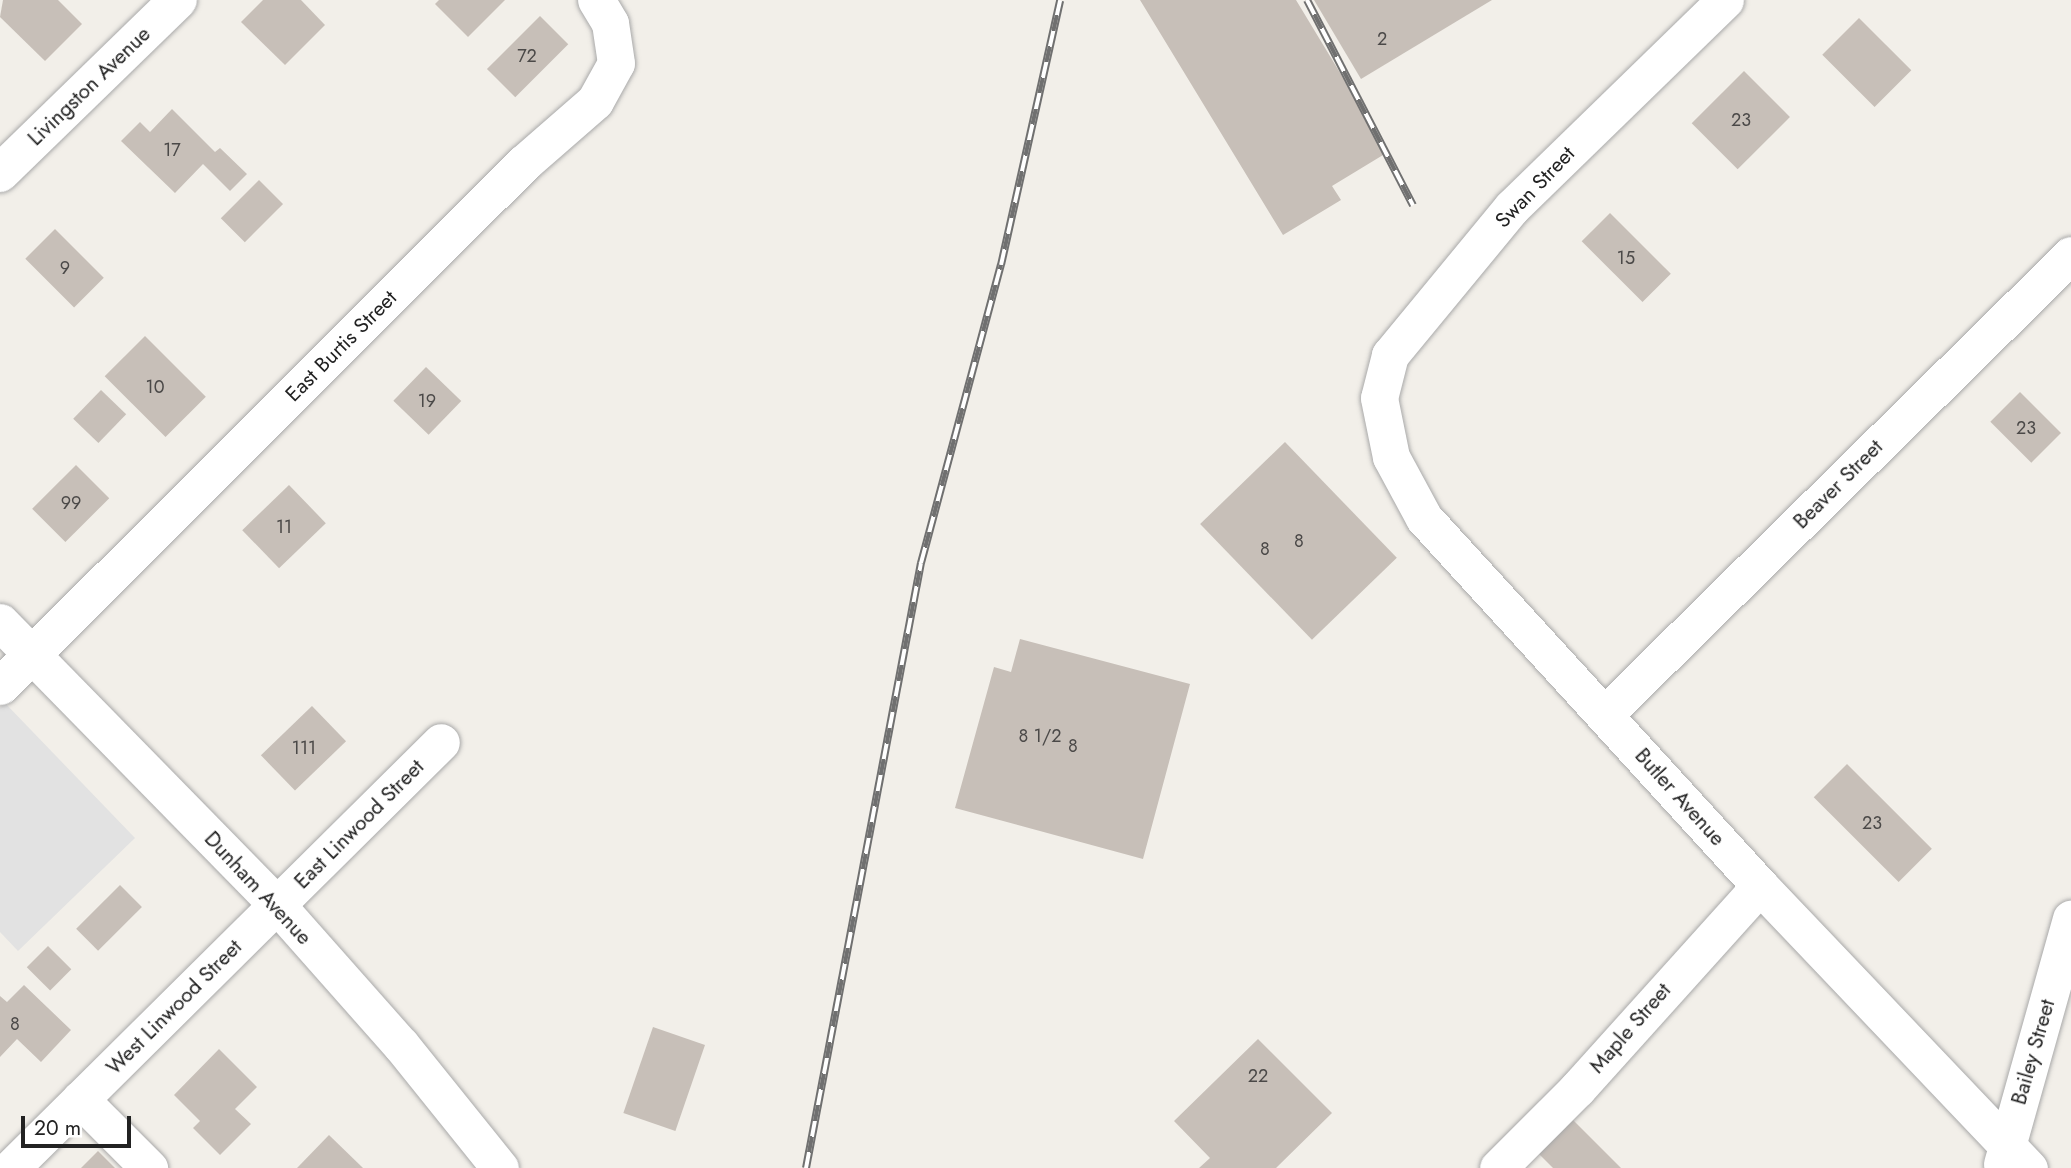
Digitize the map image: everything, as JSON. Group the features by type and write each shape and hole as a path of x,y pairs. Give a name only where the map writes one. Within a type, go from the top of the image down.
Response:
{"street":[{"name":"Livingston Avenue","path":"0,173 178,0"},
{"name":"Swan Street","path":"1379,398 1390,355 1512,207 1725,0"},
{"name":"East Burtis Street","path":"0,686 524,163 595,101 616,63 603,12"},
{"name":"Beaver Street","path":"1605,714 2071,255"},
{"name":"Butler Avenue","path":"1379,398 1391,457 1424,518 2013,1160"},
{"name":"Dunham Avenue","path":"0,622 277,905 401,1045 500,1168"},
{"name":"East Linwood Street","path":"277,905 441,742"},
{"name":"Maple Street","path":"1498,1168 1577,1089 1760,886"},
{"name":"West Linwood Street","path":"12,1168 277,905"},
{"name":"Bailey Street","path":"2013,1160 2071,919"},
{"path":"80,1100 149,1168"}],"shaded area":[{"path":"5,703 135,838 18,951 0,932 0,708"}],"building":[{"path":"3,0 58,0 82,24 45,61 0,17"},
{"path":"263,0 301,0 325,25 285,65 241,22"},
{"path":"439,0 505,0 468,37 435,4"},
{"path":"1140,0 1296,0 1388,152 1332,186 1341,200 1283,235"},
{"path":"1314,0 1492,0 1361,79"},
{"path":"540,16 568,44 515,97 487,69"},
{"path":"1859,18 1911,70 1875,107 1822,55"},
{"path":"1744,71 1790,117 1738,169 1692,123"},
{"path":"172,109 215,152 220,148 247,174 230,191 203,164 175,193 121,141 140,122 150,132"},
{"path":"259,180 283,204 245,242 221,218"},
{"path":"1610,213 1671,274 1643,302 1582,241"},
{"path":"55,229 104,278 74,307 25,259"},
{"path":"145,336 206,397 166,437 105,376"},
{"path":"426,367 461,401 429,435 393,401"},
{"path":"101,390 126,414 98,443 73,419"},
{"path":"2020,392 2061,433 2031,463 1990,422"},
{"path":"1285,442 1397,558 1312,640 1200,524"},
{"path":"76,465 109,498 65,542 32,509"},
{"path":"289,485 326,523 279,568 242,530"},
{"path":"1020,639 1190,684 1143,859 955,808 994,667 1011,672"},
{"path":"312,706 346,741 295,791 261,755"},
{"path":"1847,764 1932,849 1899,882 1814,797"},
{"path":"120,885 142,907 98,951 76,929"},
{"path":"48,946 71,969 50,991 27,967"},
{"path":"24,985 71,1030 41,1062 17,1039 0,1057 0,996 7,1002"},
{"path":"653,1027 705,1045 675,1131 623,1113"},
{"path":"1258,1039 1332,1113 1276,1168 1199,1168 1210,1158 1174,1121"},
{"path":"219,1049 257,1087 235,1109 251,1124 220,1155 193,1128 200,1121 174,1095"},
{"path":"1573,1120 1621,1168 1553,1168 1539,1154"},
{"path":"329,1135 363,1168 297,1168"},
{"path":"98,1151 115,1168 81,1168"}],"railway":[{"path":"806,1168 921,563 1001,265 1060,0"},
{"path":"1307,0 1413,205"}]}
